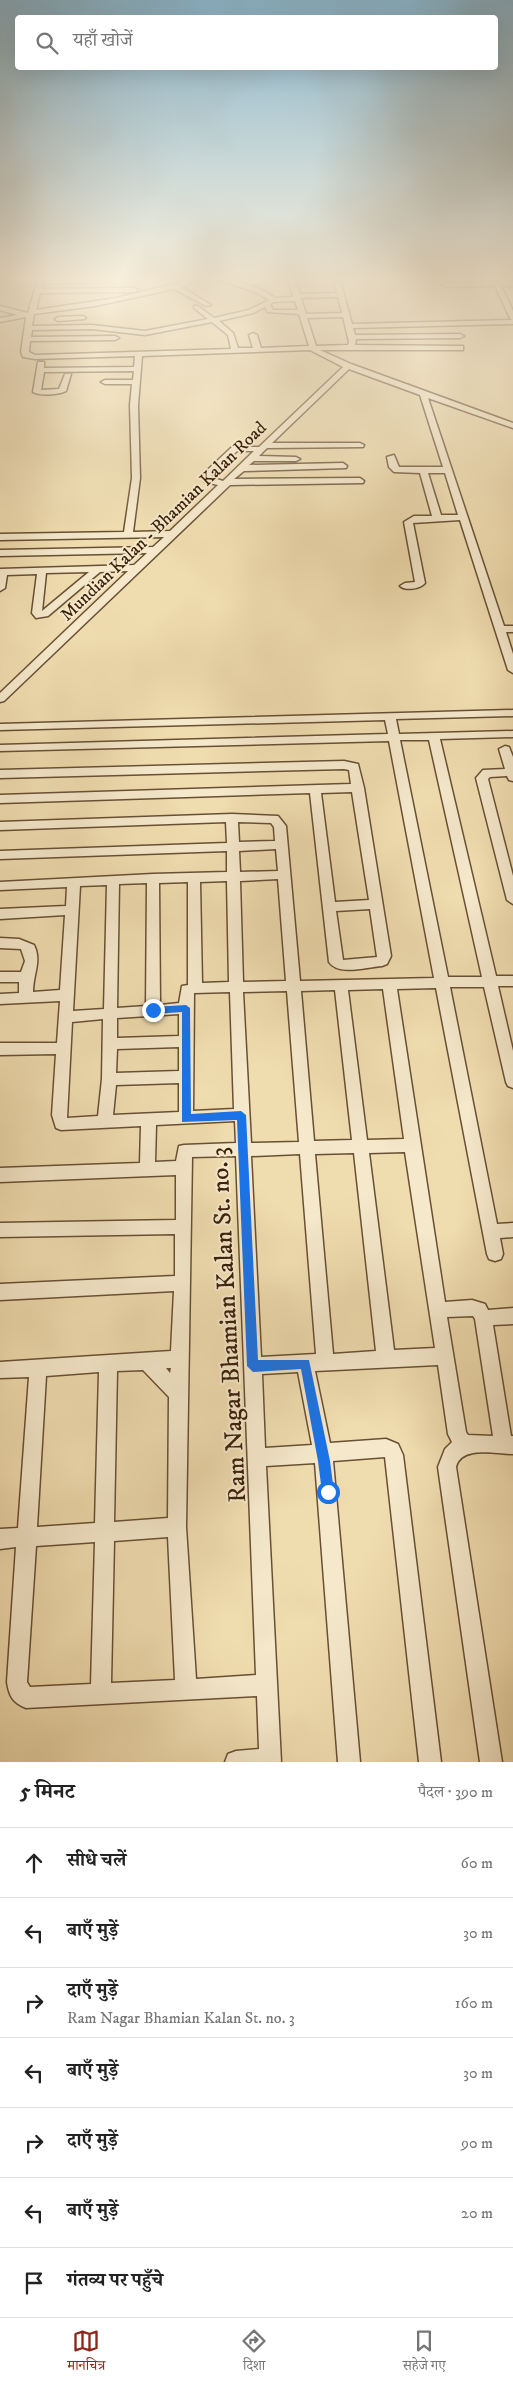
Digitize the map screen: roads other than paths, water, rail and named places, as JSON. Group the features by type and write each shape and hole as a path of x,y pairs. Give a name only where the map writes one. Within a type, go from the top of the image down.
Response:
{"street":[{"path":"41,362 37,392 62,391 68,376"},
{"path":"128,533 136,478 134,405 138,362"},
{"path":"340,362 513,426"},
{"name":"Mundian Kalan - Bhamian Kalan Road","path":"0,699 170,534 243,468 348,366"},
{"path":"40,370 138,369"},
{"path":"105,382 136,382"},
{"path":"423,393 499,629 508,643 513,670"},
{"path":"360,445 235,449 205,477 208,480 227,483 360,481"},
{"path":"391,457 397,470 449,470"},
{"path":"253,458 296,459"},
{"path":"243,468 343,466"},
{"path":"424,470 436,518"},
{"path":"405,586 418,585 420,582 408,522 414,519 463,517"},
{"path":"0,537 128,533 170,534"},
{"path":"11,537 4,553 154,550"},
{"path":"17,572 21,553"},
{"path":"0,588 1,572 136,568"},
{"path":"42,571 36,613 39,616 45,614 97,570"},
{"path":"499,629 513,628"},
{"path":"0,728 513,713"},
{"path":"390,716 495,1254"},
{"path":"201,721 202,743"},
{"path":"0,748 513,734"},
{"path":"434,736 513,1082"},
{"path":"505,749 512,773 486,773 482,778 513,900"},
{"path":"0,774 350,765 356,769 384,959 377,962 341,965 337,964 335,960 315,789"},
{"path":"232,768 233,791"},
{"path":"105,795 106,772"},
{"path":"0,798 358,788"},
{"path":"0,826 232,818 268,818 278,821 325,1362"},
{"name":"Ram Nagar Bhamian Kalan St. no. 3","path":"232,818 241,1115 270,1760"},
{"path":"0,855 281,845"},
{"path":"0,886 153,878 283,875"},
{"path":"194,877 195,988"},
{"path":"153,878 153,1010"},
{"path":"105,1123 108,1079 113,880"},
{"path":"74,882 59,1120 66,1125 241,1115"},
{"path":"329,906 376,904"},
{"path":"0,914 72,910"},
{"path":"0,943 23,943 29,948 32,961 26,977 26,997"},
{"path":"0,977 26,977"},
{"path":"186,1119 187,990 195,988 292,985 513,981"},
{"path":"389,983 412,1145 458,1434 461,1441 466,1444"},
{"path":"341,984 386,1359"},
{"path":"0,999 67,995"},
{"path":"65,1017 186,1008"},
{"path":"109,1044 186,1041"},
{"path":"0,1049 63,1048"},
{"path":"108,1079 186,1078"},
{"path":"148,1170 149,1120"},
{"path":"186,1688 177,1527 178,1394 181,1359 185,1177 183,1171 184,1150 243,1151 412,1145"},
{"path":"0,1175 177,1168 183,1171"},
{"path":"0,1230 184,1227"},
{"path":"490,1231 513,1230"},
{"path":"0,1292 183,1283"},
{"path":"438,1310 472,1308 479,1310 483,1318 508,1444 466,1444 453,1451 447,1467 491,1762"},
{"path":"483,1318 513,1316"},
{"path":"253,1366 445,1356"},
{"path":"0,1370 181,1359"},
{"path":"147,1362 178,1394"},
{"path":"101,1694 108,1364"},
{"path":"305,1364 329,1502 349,1762"},
{"path":"38,1369 17,1682 19,1692 26,1698 267,1684"},
{"path":"257,1458 386,1448 392,1450 430,1762"},
{"path":"0,1539 26,1539 177,1527"},
{"path":"236,1762 270,1760"}]}
